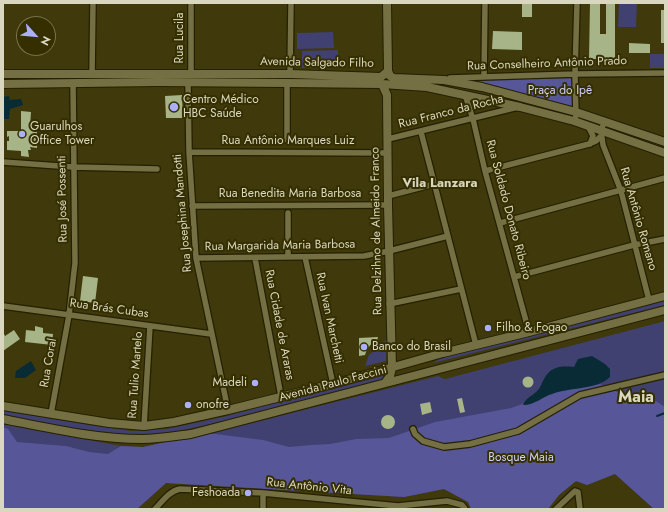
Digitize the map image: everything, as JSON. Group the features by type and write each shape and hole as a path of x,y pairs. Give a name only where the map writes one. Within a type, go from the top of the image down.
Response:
{"main road":[{"path":"387,3 388,71"},
{"name":"Avenida Salgado Filho","path":"3,74 290,74 381,77 388,71 390,76 394,78 444,80 465,83 576,112 665,142"},
{"name":"Avenida Salgado Filho","path":"3,84 287,83 382,84 427,88 520,106 574,121 586,125 601,133 614,135 665,153"},
{"name":"Rua Delzihno de Almeido Franco","path":"382,84 387,95 392,368"},
{"path":"387,95 396,85"},
{"name":"Avenida Paulo Faccini","path":"3,406 96,421 144,426 174,422 333,384 443,353 665,296"},
{"name":"Avenida Paulo Faccini","path":"3,420 102,437 142,439 168,438 191,434 665,310"},
{"path":"430,371 427,368 427,362 430,358 440,356 443,353"},
{"path":"385,383 390,376 392,368"}],"street":[{"path":"92,74 93,3"},
{"name":"Rua Lucila","path":"191,3 191,74"},
{"path":"290,74 291,3"},
{"path":"484,76 485,3"},
{"path":"574,121 576,116 577,3"},
{"name":"Rua Conselheiro Antônio Prado","path":"430,80 484,76 665,73"},
{"name":"Rua José Possenti","path":"69,315 75,263 73,83"},
{"name":"Rua Josephina Mandotti","path":"188,83 189,152 196,258 228,410"},
{"path":"287,83 287,140"},
{"name":"Rua Soldado Donato Ribeiro","path":"465,95 473,119 529,332"},
{"name":"Rua Franco da Rocha","path":"388,139 421,132 520,106"},
{"path":"486,171 589,144 596,141 601,133 605,121"},
{"path":"586,125 593,136 589,144"},
{"path":"421,132 476,345"},
{"name":"Rua Antônio Romano","path":"601,133 603,145 621,191 649,300"},
{"path":"603,145 607,138 614,135"},
{"name":"Rua Antônio Marques Luiz","path":"189,152 388,153"},
{"path":"3,162 73,167 156,169"},
{"path":"500,223 665,178"},
{"name":"Rua Benedita Maria Barbosa","path":"192,206 388,201 434,184"},
{"path":"288,213 288,257"},
{"name":"Rua Margarida Maria Barbosa","path":"196,258 364,256 448,236"},
{"path":"514,277 634,245 665,239"},
{"name":"Rua Ivan Marchetti","path":"305,257 333,384"},
{"name":"Rua Cidade de Araras","path":"255,258 281,396"},
{"path":"390,304 461,289"},
{"name":"Rua Brás Cubas","path":"3,306 211,334"},
{"name":"Rua Coral","path":"51,414 69,315"},
{"name":"Rua Tulio Martelo","path":"144,426 150,326"},
{"path":"414,431 423,441 444,446 470,444 518,430 580,395 665,375"},
{"name":"Rua Antônio Vita","path":"155,509 171,493 180,489 263,494 398,506 447,501 462,505 465,509"},
{"path":"556,509 572,492 576,491 578,492 580,509"},
{"path":"263,494 263,509"}],"green space":[{"path":"619,3 637,3 636,27 618,27"},
{"path":"333,32 334,48 297,49 297,33"},
{"path":"338,50 338,67 302,68 302,51"},
{"path":"650,54 665,54 665,68 650,68"},
{"name":"Praça do Ipê","path":"573,78 573,108 464,80"},
{"path":"665,299 665,305 433,363 444,356"},
{"name":"Bosque Maia","path":"665,321 665,509 654,509 615,474 587,485 576,481 559,495 548,509 471,509 468,502 444,489 404,497 166,483 137,509 3,509 3,424 121,446 143,447 244,425 438,376 445,379"},
{"path":"387,339 386,361 365,366 369,355"},
{"path":"383,375 384,379 225,421 169,433 130,436 59,426 3,415 3,410 131,431 167,429 223,417"},
{"name":"Bosque Maia","path":"600,384 622,394 656,401 665,407 665,509 654,509 615,474 587,485 576,481 559,495 548,509 471,509 468,502 444,489 404,497 166,483 137,509 3,509 3,427 8,429 17,442 66,446 89,452 108,454 121,446 143,447 208,433 263,440 289,447 330,444 356,439 389,438 435,422 511,408 570,387"}],"water":[{"path":"9,96 10,100 21,99 23,105 10,109 9,119 3,119 3,97"},
{"path":"592,356 610,369 610,377 605,381 591,386 548,395 531,404 523,405 526,400 539,389 544,379 553,369 561,367 574,367 578,359"},
{"path":"31,361 36,370 25,378 15,378 16,371"}],"building":[{"path":"522,3 532,3 532,17 522,17"},
{"path":"590,3 600,3 600,34 606,34 606,3 615,3 615,66 605,66 605,59 589,59"},
{"path":"661,10 665,10 665,43 661,43"},
{"path":"493,31 522,32 522,50 492,49"},
{"path":"629,43 650,44 650,53 629,53"},
{"path":"618,57 625,57 625,64 618,64"},
{"name":"Centro Médico HBC Saúde","path":"182,95 183,118 166,118 165,96"},
{"name":"Guarulhos Office Tower","path":"21,111 31,112 30,127 37,129 37,148 30,147 31,150 28,150 29,157 21,156 21,151 7,150 7,141 9,141 9,136 7,137 7,131 21,131"},
{"path":"83,276 98,278 95,303 80,301"},
{"path":"35,326 43,328 43,333 53,334 52,345 25,342 26,330 35,331"},
{"path":"14,330 20,339 3,351 3,332 5,336"},
{"name":"Banco do Brasil","path":"378,337 376,345 373,342 367,349 365,355 359,356 359,338"},
{"path":"528,376 532,378 534,382 532,386 528,388 524,386 522,382 524,378"},
{"path":"462,398 465,412 460,413 457,399"},
{"path":"430,402 432,412 422,415 420,404"},
{"path":"388,415 393,417 395,422 393,427 388,429 383,427 381,422 383,417"}],"waterway":[{"path":"657,416 665,413"}],"place":[{"name":"Centro Médico HBC Saúde","path":"174,107"},
{"name":"Guarulhos Office Tower","path":"22,134"},
{"name":"Filho & Fogao","path":"488,328"},
{"name":"Banco do Brasil","path":"364,347"},
{"name":"Madeli","path":"255,383"},
{"name":"onofre","path":"188,405"},
{"name":"Feshoada","path":"248,493"}],"district":[{"name":"Vila Lanzara","path":"440,184"},
{"name":"Maia","path":"636,398"}]}
